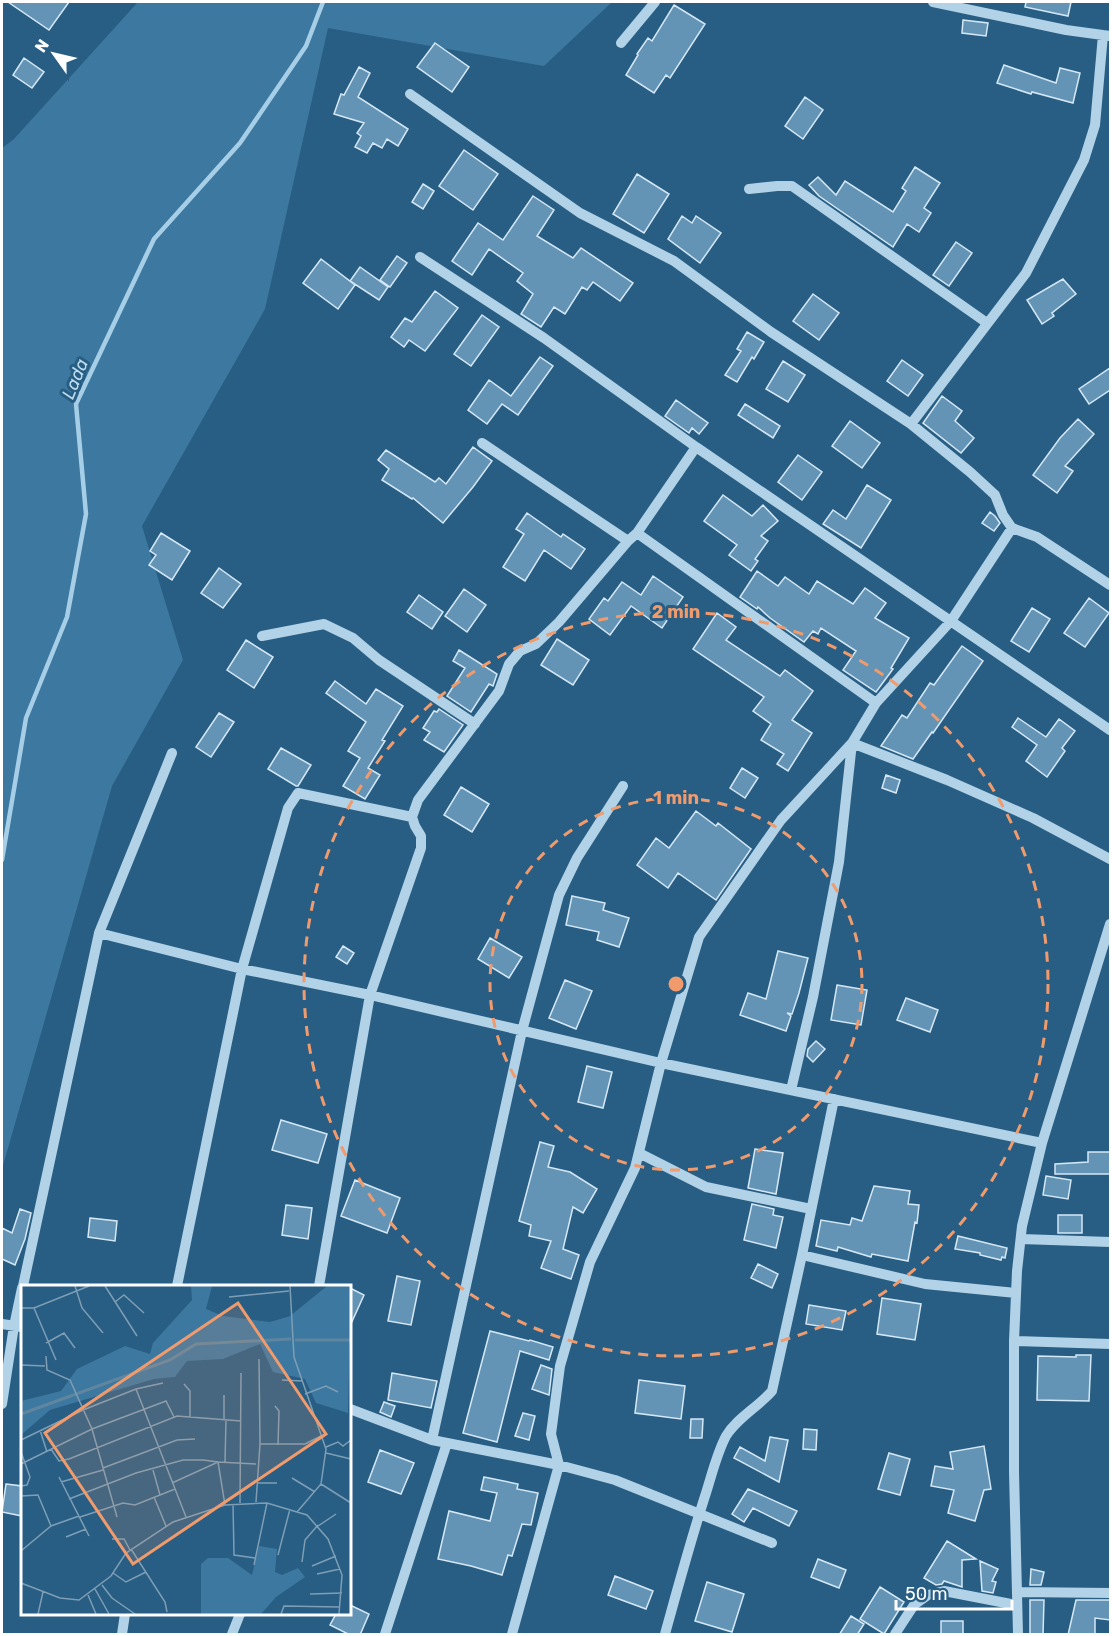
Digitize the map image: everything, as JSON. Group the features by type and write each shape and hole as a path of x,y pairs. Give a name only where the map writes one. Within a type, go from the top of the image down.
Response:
{"street":[{"path":"621,43 655,2"},
{"path":"911,424 1026,273 1084,160 1095,125 1107,36 1066,30 933,2"},
{"path":"410,94 580,213 674,261 771,332 911,424 995,495 1012,528 1037,537 1110,585"},
{"path":"749,189 792,186 987,323"},
{"path":"420,257 544,338 696,447 1110,730"},
{"path":"483,443 628,541"},
{"path":"319,1285 370,995 421,848 421,836 412,817 418,800 499,691 509,664 520,651 536,644 560,622 638,532 696,447"},
{"path":"512,1635 559,1465 551,1434 560,1366 590,1262 635,1168 661,1063 699,937 782,820 852,743 876,703 951,621 1012,528"},
{"path":"638,532 876,703"},
{"path":"262,636 324,624 353,638 379,660 476,724"},
{"path":"852,743 947,780 1033,818 1110,859"},
{"path":"791,1090 813,997 839,862 852,743"},
{"path":"23,1285 99,933 172,753"},
{"path":"432,1440 522,1031 559,895 577,858 623,786"},
{"path":"177,1285 242,969 288,808 298,793 412,817"},
{"path":"1018,1635 1014,1341 1022,1226 1042,1143 1110,924"},
{"path":"99,933 242,969 370,995 661,1063 1042,1143"},
{"path":"665,1635 717,1457 727,1435 772,1391 834,1099"},
{"path":"639,1153 706,1187 811,1209"},
{"path":"1021,1239 1110,1242"},
{"path":"802,1255 925,1284 1016,1293"},
{"path":"2,1404 21,1303"},
{"path":"2,1324 18,1327"},
{"path":"1014,1341 1110,1344"},
{"path":"351,1409 432,1440 559,1465 615,1480 772,1543"},
{"path":"385,1635 447,1443"},
{"path":"896,1635 914,1605 928,1596 944,1591 1016,1605"},
{"path":"1017,1592 1110,1593"},
{"path":"122,1635 125,1615"},
{"path":"232,1635 240,1615"}],"shaded area":[{"path":"138,2 612,2 544,66 328,28 265,309 142,526 183,660 112,786 2,1169 2,148 14,139"}],"building":[{"path":"8,2 69,2 49,30"},
{"path":"1026,2 1071,2 1068,16 1025,7"},
{"path":"674,5 705,24 670,78 666,75 654,93 626,75 637,54 648,38 652,41"},
{"path":"963,20 988,23 986,36 962,33"},
{"path":"435,43 469,67 452,92 417,67"},
{"path":"24,58 44,72 32,88 13,75"},
{"path":"1004,65 1056,83 1060,68 1080,73 1073,103 1032,92 1031,94 997,83"},
{"path":"359,67 370,73 358,97 408,129 398,146 387,139 382,148 373,143 367,153 355,147 361,136 357,133 364,123 334,114 341,94 344,95"},
{"path":"805,97 823,110 803,139 785,126"},
{"path":"464,150 498,174 473,210 439,186"},
{"path":"915,167 940,183 924,208 931,213 919,232 907,224 893,247 819,196 809,185 818,177 836,195 845,181 893,212 906,191 902,188"},
{"path":"637,174 669,194 644,233 613,214"},
{"path":"423,184 434,191 423,209 412,202"},
{"path":"533,196 554,210 537,236 573,258 581,248 633,283 620,301 593,282 587,290 582,287 565,314 554,307 541,327 521,314 533,294 517,281 523,273 489,249 472,275 452,261 478,223 503,240"},
{"path":"682,216 692,223 696,216 721,233 700,263 668,239"},
{"path":"956,242 972,253 949,286 933,275"},
{"path":"397,256 407,263 390,287 380,280"},
{"path":"321,259 355,285 338,309 303,283"},
{"path":"360,267 388,287 379,300 350,281"},
{"path":"1063,279 1076,294 1052,313 1054,316 1042,324 1027,300"},
{"path":"435,291 458,308 425,351 409,340 404,347 391,337 405,318 412,322"},
{"path":"813,294 839,313 819,340 793,321"},
{"path":"482,315 499,327 471,366 454,354"},
{"path":"747,332 764,342 737,382 725,375 741,351 737,349"},
{"path":"540,357 553,366 518,415 502,404 487,424 468,410 489,380 511,396"},
{"path":"902,360 923,375 908,396 887,381"},
{"path":"783,361 805,375 788,402 766,389"},
{"path":"1110,368 1110,390 1089,404 1079,389"},
{"path":"942,396 962,411 955,421 974,438 961,453 923,423"},
{"path":"676,400 708,423 699,434 692,428 689,433 665,416"},
{"path":"745,404 780,426 773,438 738,415"},
{"path":"1078,419 1094,434 1065,466 1073,471 1057,493 1033,475 1060,438"},
{"path":"850,421 880,443 862,468 832,446"},
{"path":"473,447 492,461 443,523 413,498 382,480 389,469 378,460 386,450 435,482 439,478 446,484"},
{"path":"798,455 822,472 802,500 778,482"},
{"path":"867,485 891,500 861,548 823,524 833,510 846,519"},
{"path":"723,495 752,516 763,505 778,521 761,536 768,541 755,559 758,561 751,571 729,555 737,545 704,521"},
{"path":"990,512 1000,523 994,531 982,523"},
{"path":"527,513 561,537 563,534 585,549 571,569 544,550 525,581 503,567 524,534 516,529"},
{"path":"161,533 190,551 172,580 149,565 156,555 150,551"},
{"path":"219,568 241,584 223,608 201,593"},
{"path":"757,571 778,586 785,577 809,594 817,581 853,604 865,588 886,603 875,618 909,638 891,668 893,669 876,692 843,670 856,651 821,628 818,634 813,631 804,642 758,607 757,609 740,597"},
{"path":"653,576 683,597 662,628 631,606 610,635 589,619 604,598 608,601 622,582 641,595"},
{"path":"464,589 486,605 467,632 445,616"},
{"path":"419,595 443,612 432,629 407,612"},
{"path":"1089,598 1109,613 1085,647 1064,633"},
{"path":"1032,608 1050,619 1029,652 1011,641"},
{"path":"717,613 736,627 726,640 780,676 785,670 813,691 792,720 812,733 788,771 777,764 784,754 761,740 771,724 753,711 764,697 693,649"},
{"path":"557,639 589,660 573,685 541,665"},
{"path":"246,640 273,657 254,688 227,670"},
{"path":"962,646 983,661 913,759 881,746 902,715 907,718 930,683 934,685"},
{"path":"459,650 497,674 493,686 489,684 471,712 447,696 465,668 453,661"},
{"path":"335,681 366,704 376,689 403,706 368,768 380,775 365,799 343,786 360,758 348,751 366,722 326,693"},
{"path":"439,709 463,725 444,752 424,740 430,732 423,728 434,711 437,712"},
{"path":"219,713 234,722 211,757 196,747"},
{"path":"1018,718 1046,737 1059,719 1075,731 1062,748 1065,751 1047,777 1026,761 1037,745 1012,727"},
{"path":"281,748 311,765 298,786 268,769"},
{"path":"742,768 758,778 745,798 730,788"},
{"path":"886,775 900,780 896,793 882,788"},
{"path":"461,787 489,804 472,832 444,815"},
{"path":"696,811 716,826 718,823 751,849 716,900 678,873 668,888 637,865 656,838 669,848"},
{"path":"572,896 605,903 603,910 629,918 619,947 597,940 599,932 566,925"},
{"path":"490,938 522,957 509,978 478,959"},
{"path":"343,946 354,953 347,964 336,957"},
{"path":"778,951 808,958 792,1014 787,1013 791,1016 786,1031 740,1015 748,993 766,999"},
{"path":"565,980 592,991 576,1029 549,1018"},
{"path":"837,985 867,990 861,1025 831,1020"},
{"path":"906,998 938,1010 930,1032 897,1020"},
{"path":"816,1041 825,1049 813,1062 807,1056 808,1049"},
{"path":"587,1066 612,1072 603,1108 578,1102"},
{"path":"281,1120 327,1134 318,1163 272,1150"},
{"path":"540,1142 554,1146 548,1167 570,1172 597,1189 583,1213 573,1207 563,1249 579,1255 571,1279 541,1268 551,1241 529,1236 531,1225 519,1221"},
{"path":"755,1149 783,1153 776,1194 748,1188"},
{"path":"1088,1152 1110,1152 1110,1174 1055,1174 1055,1164 1088,1162"},
{"path":"1046,1176 1071,1180 1068,1199 1043,1195"},
{"path":"355,1180 400,1198 387,1233 341,1216"},
{"path":"874,1186 910,1191 908,1204 919,1205 908,1261 872,1254 871,1257 838,1247 837,1251 816,1246 821,1220 850,1225 852,1218 862,1221"},
{"path":"752,1204 774,1209 773,1215 783,1217 776,1248 744,1240"},
{"path":"286,1205 312,1208 308,1239 282,1235"},
{"path":"20,1209 31,1213 25,1239 15,1265 2,1259 2,1228 12,1233"},
{"path":"1058,1215 1082,1215 1082,1233 1058,1233"},
{"path":"90,1218 117,1221 115,1241 88,1237"},
{"path":"958,1236 1007,1248 1005,1258 1002,1257 1001,1260 980,1255 980,1253 955,1249"},
{"path":"758,1264 778,1274 772,1288 751,1278"},
{"path":"397,1276 420,1281 411,1325 388,1321"},
{"path":"351,1288 364,1295 351,1324"},
{"path":"882,1298 921,1304 915,1340 877,1334"},
{"path":"809,1305 846,1311 842,1330 806,1324"},
{"path":"490,1331 553,1347 549,1360 520,1351 497,1442 463,1433"},
{"path":"1076,1355 1091,1355 1089,1401 1037,1400 1038,1356 1076,1357"},
{"path":"541,1365 552,1369 549,1395 532,1389"},
{"path":"392,1373 437,1381 431,1408 388,1400"},
{"path":"639,1380 685,1386 681,1419 635,1413"},
{"path":"384,1402 395,1406 391,1417 380,1412"},
{"path":"523,1413 535,1416 529,1440 515,1436"},
{"path":"691,1419 703,1419 702,1438 690,1438"},
{"path":"804,1429 817,1430 816,1450 803,1449"},
{"path":"770,1437 788,1440 779,1482 734,1458 740,1447 765,1461"},
{"path":"984,1446 991,1489 984,1490 975,1521 948,1513 954,1490 931,1486 935,1466 953,1469 950,1452"},
{"path":"380,1450 414,1463 401,1494 368,1482"},
{"path":"889,1453 910,1459 900,1495 878,1489"},
{"path":"484,1477 518,1484 517,1489 538,1493 531,1525 522,1524 512,1556 508,1555 502,1575 438,1559 449,1511 490,1521 497,1493 481,1490"},
{"path":"6,1484 21,1486 21,1516 2,1512"},
{"path":"748,1489 797,1511 789,1526 753,1508 744,1522 732,1514"},
{"path":"947,1541 976,1559 962,1560 962,1587 944,1581 936,1585 924,1578"},
{"path":"818,1559 846,1570 839,1588 811,1577"},
{"path":"980,1561 998,1569 992,1581 996,1582 993,1593 982,1591"},
{"path":"1031,1569 1044,1572 1041,1585 1030,1585"},
{"path":"615,1576 653,1591 646,1609 608,1595"},
{"path":"707,1582 744,1594 732,1632 695,1621"},
{"path":"880,1587 904,1602 884,1634 860,1619"},
{"path":"1030,1600 1044,1600 1043,1635 1030,1635"},
{"path":"1076,1600 1110,1600 1110,1620 1095,1618 1095,1635 1068,1635"},
{"path":"351,1605 369,1614 360,1635 350,1635 330,1625 335,1615 351,1615"},
{"path":"851,1616 864,1624 857,1635 839,1635"},
{"path":"941,1621 963,1621 963,1635 941,1635"}],"waterway":[{"name":"Lada","path":"2,860 26,718 67,617 86,514 76,404 154,239 240,143 306,46 323,2"}]}
